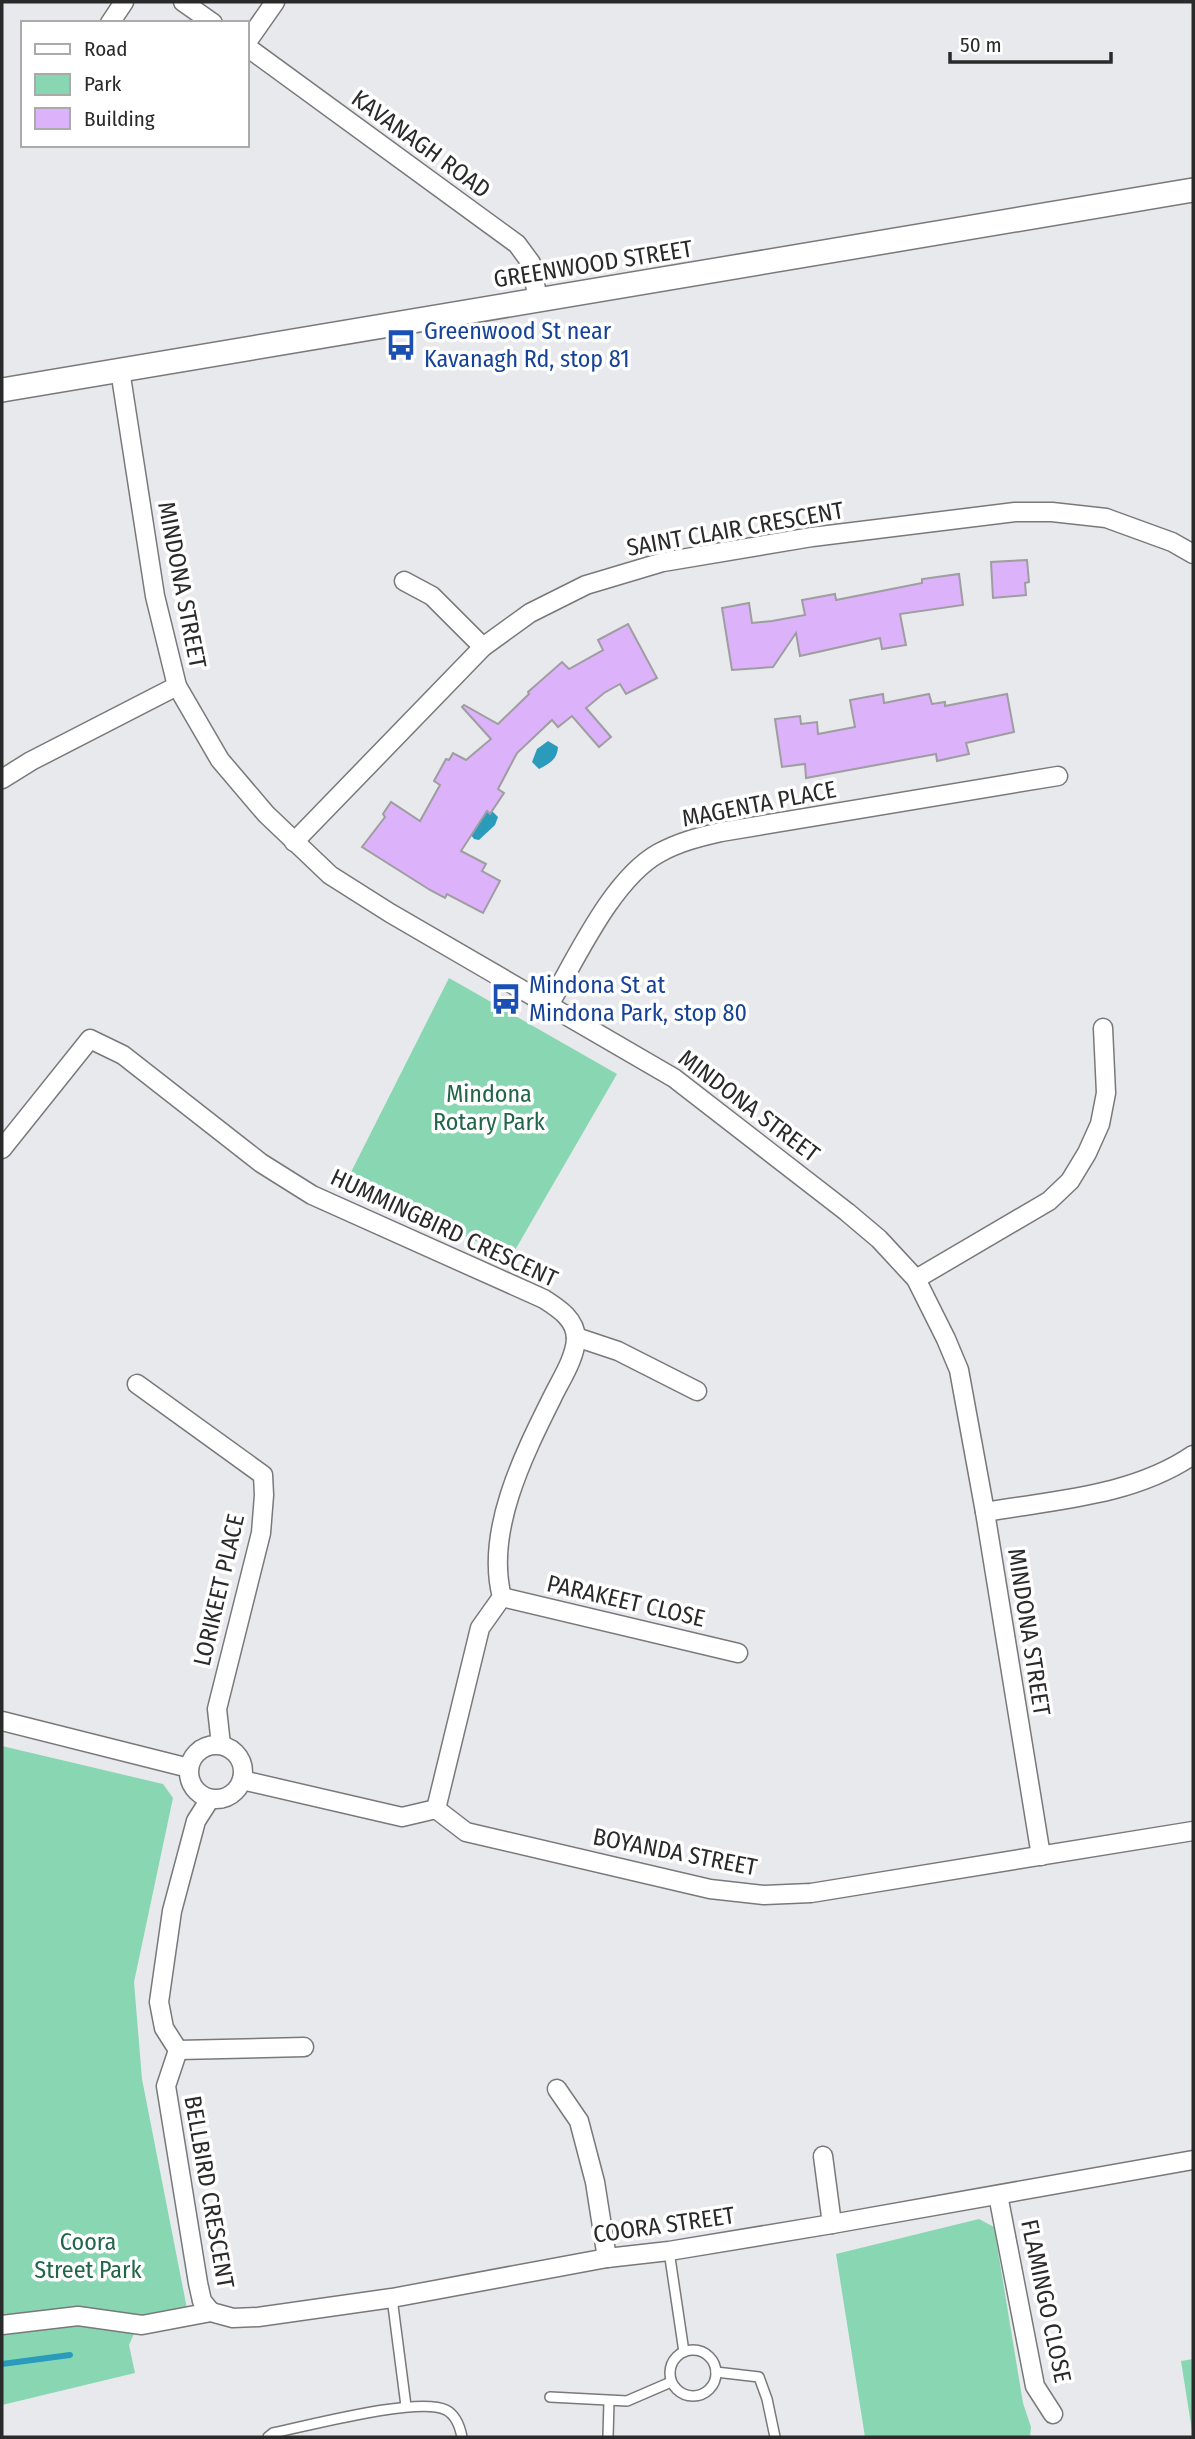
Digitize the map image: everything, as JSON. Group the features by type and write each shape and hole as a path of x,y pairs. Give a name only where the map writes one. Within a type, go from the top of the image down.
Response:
{"street":[{"path":"111,21 124,2"},
{"path":"183,2 210,21"},
{"path":"248,42 275,2"},
{"name":"KAVANAGH ROAD","path":"248,45 517,244 531,262 538,300"},
{"name":"GREENWOOD STREET","path":"2,390 1193,190"},
{"name":"MINDONA STREET","path":"120,370 155,596 177,686 220,760 266,814 330,875 390,913 674,1078 847,1212 879,1239 916,1279 958,1370 985,1512 1041,1856"},
{"name":"SAINT CLAIR CRESCENT","path":"294,842 483,647 530,613 586,585 663,562 812,537 1015,512 1052,512 1106,518 1172,542 1193,554"},
{"path":"404,581 432,596 483,647"},
{"path":"2,779 31,761 177,686"},
{"name":"MAGENTA PLACE","path":"549,1005 599,918 632,873 657,854 687,840 721,832 1058,776"},
{"path":"916,1279 1049,1201 1070,1181 1100,1124 1106,1093 1103,1028"},
{"name":"HUMMINGBIRD CRESCENT","path":"2,1149 90,1039 123,1055 261,1163 312,1195 544,1299 566,1313 576,1337"},
{"path":"243,1780 402,1817 436,1809 481,1628 502,1597 497,1558 510,1496 524,1455 568,1364 576,1337 618,1351 697,1391"},
{"name":"LORIKEET PLACE","path":"137,1384 263,1475 261,1533 216,1709 221,1745"},
{"path":"985,1512 1102,1492 1150,1479 1193,1455"},
{"name":"PARAKEET CLOSE","path":"502,1597 738,1653"},
{"path":"2,1721 189,1768"},
{"path":"213,1745 221,1745 237,1754 244,1771 243,1780 233,1794 218,1800 210,1799 202,1796 191,1784 189,1768 197,1752 213,1745"},
{"path":"210,1799 196,1821 172,1911 159,2002 164,2028 178,2050 304,2047"},
{"name":"BOYANDA STREET","path":"436,1809 466,1832 710,1889 764,1895 810,1893 1193,1831"},
{"name":"BELLBIRD CRESCENT","path":"178,2050 166,2086 198,2283 202,2301 211,2312"},
{"path":"557,2090 579,2121 595,2182 607,2258"},
{"path":"823,2156 832,2224"},
{"name":"COORA STREET","path":"2,2325 78,2316 142,2325 211,2312 233,2318 258,2317 392,2298 607,2258 669,2251 832,2224 1193,2160"},
{"name":"FLAMINGO CLOSE","path":"998,2195 1035,2386 1053,2414"}],"lane":[{"path":"669,2251 684,2351"},
{"path":"392,2298 406,2406"},
{"path":"684,2351 700,2351 710,2357 716,2371 715,2382 710,2389 696,2397 683,2395 671,2382 672,2362 684,2351"},
{"path":"716,2371 759,2377 775,2437"},
{"path":"550,2397 627,2401 671,2382"},
{"path":"608,2437 609,2401"},
{"path":"268,2437 274,2433 406,2406 432,2405 448,2411 457,2420 462,2437"}],"green space":[{"name":"Mindona Rotary Park","path":"449,978 617,1074 511,1257 346,1182"},
{"name":"Coora Street Park","path":"2,1746 163,1784 173,1798 134,1982 142,2079 189,2319 136,2329 129,2345 135,2373 2,2405"},
{"path":"979,2219 994,2227 1023,2403 1031,2427 1030,2437 865,2437 836,2254"},
{"path":"1193,2359 1193,2437 1181,2361"}],"water":[{"path":"548,741 558,747 556,755 539,769 532,762 537,749"},
{"path":"492,811 498,817 495,825 479,840 474,839 471,835 486,812"}],"building":[{"path":"1027,560 1029,582 1025,583 1026,595 993,598 991,562"},
{"path":"959,574 963,605 900,614 906,645 882,649 880,638 800,656 796,633 773,667 732,670 722,608 749,603 752,623 772,621 805,615 802,600 835,594 836,600 922,583 922,579"},
{"path":"628,624 657,678 626,694 620,684 586,708 611,737 599,747 572,716 558,727 552,720 517,753 498,789 504,793 490,814 487,811 461,851 486,864 482,871 500,881 483,913 447,894 445,898 430,890 362,847 385,817 383,814 391,802 420,821 440,785 434,781 446,759 449,760 453,753 466,760 491,739 462,707 464,705 498,724 528,692 562,662 569,669 603,650 598,640"},
{"path":"883,694 884,703 929,694 932,704 945,702 945,706 1007,694 1014,732 966,743 969,754 937,761 936,754 806,778 805,764 782,767 775,719 800,716 801,724 817,722 818,734 855,727 850,700"}],"waterway":[{"path":"2,2364 70,2355"}],"place":[{"name":"Greenwood St near Kavanagh Rd, stop 81","path":"401,345"},
{"name":"Mindona St at Mindona Park, stop 80","path":"506,999"}]}
